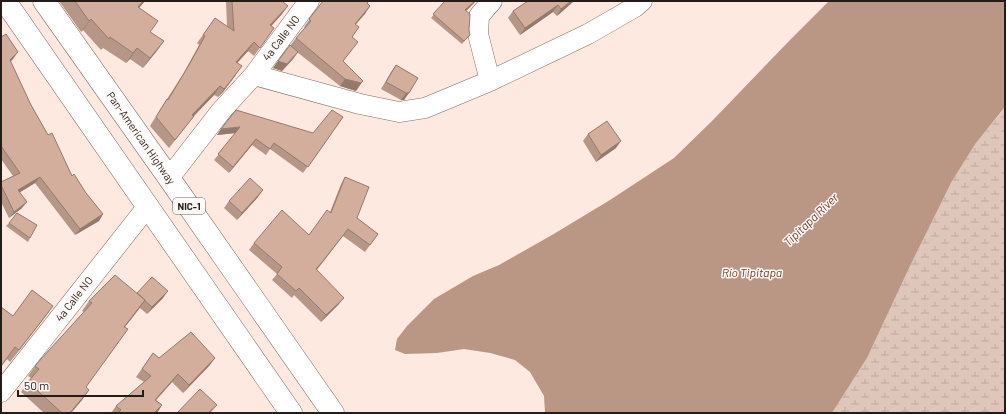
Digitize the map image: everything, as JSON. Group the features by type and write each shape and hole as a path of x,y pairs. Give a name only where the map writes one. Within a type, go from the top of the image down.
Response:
{"highway":[{"name":"Pan-American Highway","path":"44,1 333,413"},
{"name":"NIC-1","path":"6,10 148,206 291,413"}],"street":[{"name":"4a Calle NO","path":"169,178 221,111 254,75 309,1"},
{"path":"490,81 478,34 479,16 492,1"},
{"path":"254,75 360,104 399,112 426,108 490,81 588,34 635,7 642,1"},
{"name":"4a Calle NO","path":"1,392 148,206"}],"green space":[{"path":"1005,108 1005,413 832,413 867,358 952,181 976,143"}],"water":[{"name":"Río Tipitapa","path":"829,1 1005,1 1005,107 976,143 952,181 867,358 832,413 545,413 544,396 530,372 515,360 490,353 464,349 437,353 405,354 395,350 397,339 407,326 434,299 473,276 499,265 552,235 610,200 674,158"}],"building":[{"path":"75,1 143,1 138,7 158,21 150,32 164,41 150,58 137,48 133,53 110,37 109,39 91,19 89,21"},
{"path":"232,1 282,1 288,6 270,25 274,28 260,48 254,42 236,62 242,66 229,83 224,89 220,86 192,115 194,116 175,140 156,117 189,65 205,36 203,35 215,18 234,31"},
{"path":"323,1 368,1 367,3 370,6 355,24 359,27 352,37 358,42 343,61 363,81 361,83 345,79 296,38 311,21 309,19"},
{"path":"445,1 475,1 465,10 470,14 470,35 464,41 433,14"},
{"path":"528,1 571,1 561,9 558,5 525,28 513,11"},
{"path":"6,34 18,52 10,60 31,105 48,135 52,133 72,176 74,174 86,193 103,214 80,229 40,177 18,190 27,202 14,212 1,185 1,182 20,173 1,146 1,37"},
{"path":"290,45 298,52 287,64 278,61"},
{"path":"396,65 418,78 409,93 406,93 386,82"},
{"path":"236,110 313,133 332,110 343,117 308,167 274,143 270,149 256,139 233,167 218,154 240,127 221,129"},
{"path":"607,121 621,141 601,155 588,134"},
{"path":"345,177 369,187 357,218 378,234 370,245 348,229 316,269 344,298 326,315 299,288 296,291 277,274 282,267 254,243 282,210 309,235 327,210 331,213"},
{"path":"250,178 263,190 242,213 229,201"},
{"path":"17,213 37,225 30,238 9,223"},
{"path":"115,275 145,300 124,327 128,329 86,387 89,390 70,413 62,413 28,382 39,369 35,366 92,303 89,301"},
{"path":"152,277 168,291 152,307 137,293"},
{"path":"32,290 53,306 19,350 15,347 1,366 1,307 13,316"},
{"path":"191,332 215,358 189,385 178,374 155,400 162,405 154,413 118,413 121,410 116,406 151,376 142,369 153,353 159,358"},
{"path":"200,389 217,405 208,413 177,413"}],"water label":[{"name":"Tipitapa River","path":"811,220"}]}
